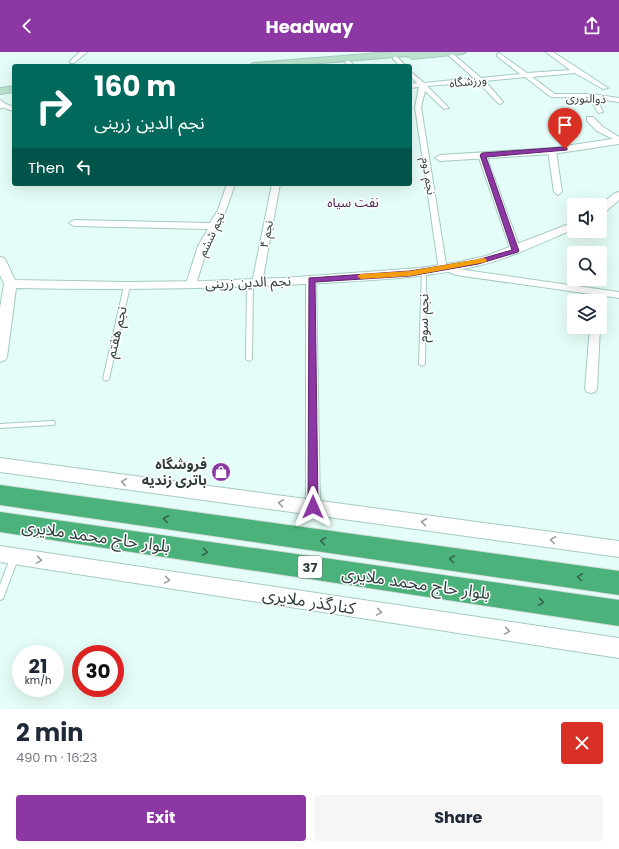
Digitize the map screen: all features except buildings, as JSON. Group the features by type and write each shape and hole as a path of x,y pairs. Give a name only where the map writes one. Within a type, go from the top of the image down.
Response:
{"highway":[{"name":"بلوار حاج محمد ملایری","path":"0,495 619,582"},
{"name":"بلوار حاج محمد ملایری","path":"0,522 619,613"}],"main road":[{"path":"277,64 422,52"},
{"path":"349,64 394,58 462,52"},
{"path":"0,87 12,86"},
{"path":"0,91 12,89"}],"street":[{"path":"72,62 84,52"},
{"path":"549,52 575,71 605,88"},
{"path":"449,53 480,80 500,102"},
{"path":"499,55 526,74"},
{"path":"394,58 401,64"},
{"name":"ورزشگاه","path":"412,86 480,80 526,74 575,71"},
{"name":"ذوالنوری","path":"526,74 553,96 592,96 619,100"},
{"path":"412,75 446,108"},
{"name":"نجم دوم","path":"423,85 418,107 444,267"},
{"path":"592,96 600,112"},
{"path":"0,104 12,108"},
{"path":"590,119 600,129 619,141"},
{"path":"440,158 552,151 619,141"},
{"path":"552,151 558,192"},
{"path":"482,155 516,251"},
{"name":"نجم ششم","path":"191,284 203,246 222,210 230,186"},
{"name":"نجم ۴","path":"253,283 276,186"},
{"path":"607,205 619,195"},
{"path":"74,223 213,226"},
{"name":"نجم الدین زرینی","path":"10,284 127,286 253,283 410,274 478,262 516,251 567,227"},
{"path":"0,261 10,284 0,357"},
{"path":"444,267 456,272 580,294"},
{"path":"312,280 313,507"},
{"path":"607,296 619,295"},
{"path":"591,389 595,334"},
{"path":"0,465 619,549"},
{"name":"کنارگذر ملایری","path":"8,555 619,648"}],"lane":[{"name":"نجم سوم","path":"422,364 424,271"},
{"path":"250,359 253,283"},
{"name":"نجم هفتم","path":"106,379 127,286"},
{"path":"0,426 52,423"},
{"path":"0,596 8,555"}],"slow traffic":[{"path":"361,276 410,274 484,260"}],"place":[{"name":"فروشگاه باتری زندیه","path":"221,472"}],"district":[{"name":"نفت سیاه","path":"353,202"}],"route":[{"path":"313,507 312,280 410,274 478,262 516,251 482,155 565,149"}]}
